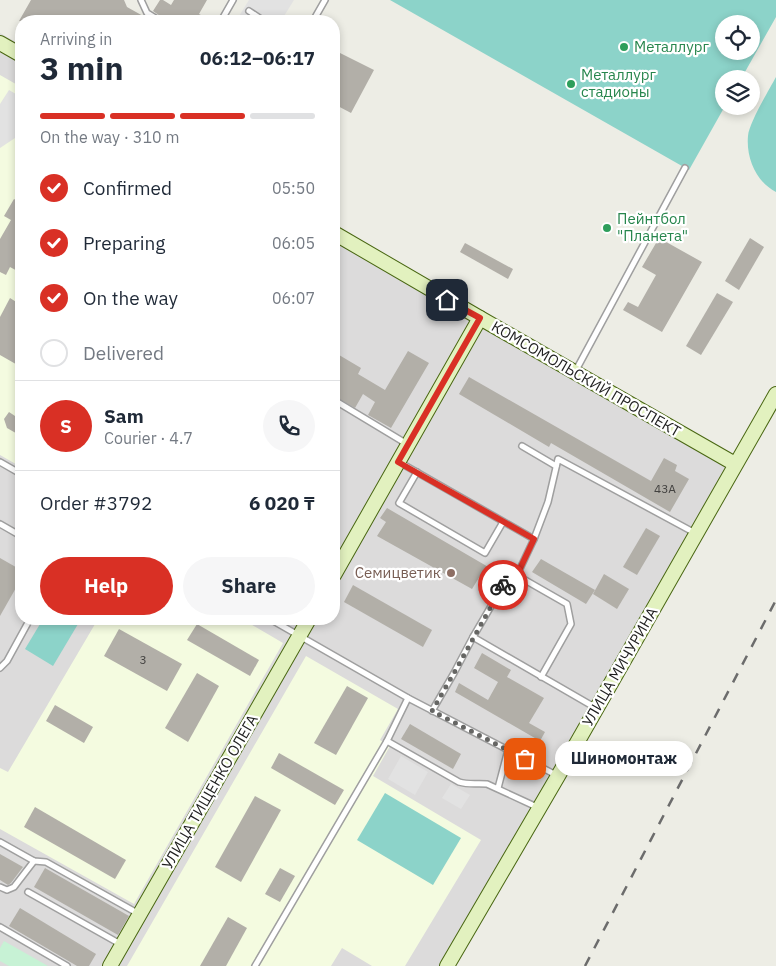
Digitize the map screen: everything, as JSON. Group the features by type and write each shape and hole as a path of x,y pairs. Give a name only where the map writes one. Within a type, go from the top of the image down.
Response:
{"street":[{"path":"0,43 15,52"},
{"name":"КОМСОМОЛЬСКИЙ ПРОСПЕКТ","path":"340,236 735,464"},
{"path":"340,556 398,462 480,318"},
{"name":"УЛИЦА МИЧУРИНА","path":"447,966 776,394"},
{"name":"УЛИЦА ТИЩЕНКО ОЛЕГА","path":"110,966 305,625"}],"lane":[{"path":"141,0 147,13 150,15"},
{"path":"224,15 233,0"},
{"path":"316,15 325,0"},
{"path":"249,11 255,15"},
{"path":"576,372 685,168"},
{"path":"340,404 408,445"},
{"path":"522,446 556,466"},
{"path":"517,575 534,539 548,502 558,459 696,534"},
{"path":"0,462 15,471"},
{"path":"398,462 534,539"},
{"path":"418,472 399,503 485,553 503,522"},
{"path":"0,524 15,533"},
{"path":"432,711 511,572 567,604 571,624 541,677"},
{"path":"0,668 7,661 27,625"},
{"path":"280,625 408,698 558,776"},
{"path":"473,637 596,708"},
{"path":"255,966 386,741 408,698"},
{"path":"386,741 459,782 472,785 479,783 487,784 538,808"},
{"path":"498,788 508,750"},
{"path":"0,842 34,861 46,862 140,914"},
{"path":"0,887 7,890 14,887 34,861"},
{"path":"28,892 122,946"},
{"path":"0,927 67,966"}],"shaded area":[{"path":"249,0 294,0 285,15 240,15"},
{"path":"390,0 776,0 776,17 760,45 760,15 715,15 715,60 752,60 746,70 715,70 715,115 720,115 689,170"},
{"path":"0,33 15,42 15,625 340,625 340,233 735,464 446,966 0,966"},
{"path":"0,75 15,84 15,464 0,455"},
{"path":"776,77 776,192 769,188 758,176 749,153 749,130 756,115 760,115 760,106"},
{"path":"9,90 15,94 15,138 0,148 0,104"},
{"path":"509,580 523,588 512,607 498,598"},
{"path":"39,625 77,625 53,666 25,649"},
{"path":"94,625 252,625 283,643 134,904 0,829 0,768 8,772"},
{"path":"306,656 398,709 380,740 390,746 373,776 481,840 405,966 372,966 342,948 331,966 127,966"},
{"path":"401,756 428,772 415,795 388,779"},
{"path":"451,784 470,795 461,809 442,798"},
{"path":"385,793 461,838 433,885 357,840"},
{"path":"4,941 48,966 9,966 0,961 0,948"}],"building":[{"path":"31,0 124,0 127,7 141,15 22,15"},
{"path":"160,0 171,5 174,0 207,0 199,14 201,15 159,15 153,11"},
{"path":"340,53 374,70 351,113 340,107"},
{"path":"15,200 15,270 10,267 6,275 0,272 0,239 11,220 4,216"},
{"path":"659,238 702,262 662,332 623,310 628,302 638,307 656,275 642,267"},
{"path":"750,238 764,247 739,290 725,281"},
{"path":"465,243 513,269 508,279 460,252"},
{"path":"717,293 733,302 701,355 686,346"},
{"path":"10,298 15,301 15,364 0,355 0,317"},
{"path":"408,351 429,363 391,428 368,415 375,402 363,394 355,408 340,399 340,356 361,368 358,374 385,390"},
{"path":"469,377 651,481 664,458 677,465 675,471 689,479 670,512 551,443 549,447 459,394"},
{"path":"9,412 15,416 15,433 7,428 4,419"},
{"path":"387,508 490,568 484,579 480,576 472,589 377,536 386,522 380,518"},
{"path":"646,528 660,536 637,575 623,567"},
{"path":"0,558 15,567 15,590 0,616"},
{"path":"541,559 595,590 586,604 532,572"},
{"path":"604,574 629,589 617,609 593,594"},
{"path":"353,585 432,630 423,647 344,602"},
{"path":"196,625 199,625 259,660 250,676 187,640"},
{"path":"119,629 182,664 167,691 104,656"},
{"path":"482,653 511,670 507,677 544,698 529,723 545,732 540,741 455,692 459,683 488,700 498,682 474,668"},
{"path":"197,673 219,686 188,742 165,728"},
{"path":"347,686 368,698 336,755 314,743"},
{"path":"55,705 93,727 84,743 46,721"},
{"path":"410,724 461,754 453,769 401,739"},
{"path":"279,753 344,790 335,805 271,768"},
{"path":"255,796 281,810 241,882 215,867"},
{"path":"35,807 126,860 115,879 24,827"},
{"path":"0,854 23,867 8,885 0,880"},
{"path":"45,868 129,916 118,935 34,887"},
{"path":"280,868 295,876 280,902 265,894"},
{"path":"20,908 96,954 89,966 77,966 9,926"},
{"path":"228,917 247,928 226,966 200,966"}],"railway":[{"path":"585,966 776,600"}],"way so far":[{"path":"503,585 432,711 525,759"}],"place":[{"name":"Металлург","path":"624,47"},
{"name":"Металлург стадионы","path":"571,84"},
{"name":"Пейнтбол \"Планета\"","path":"607,228"},
{"name":"Семицветик","path":"451,573"},
{"name":"Шиномонтаж","path":"525,759"}],"route":[{"path":"447,300 480,318 398,462 534,539 517,575 511,572 503,585"}]}
